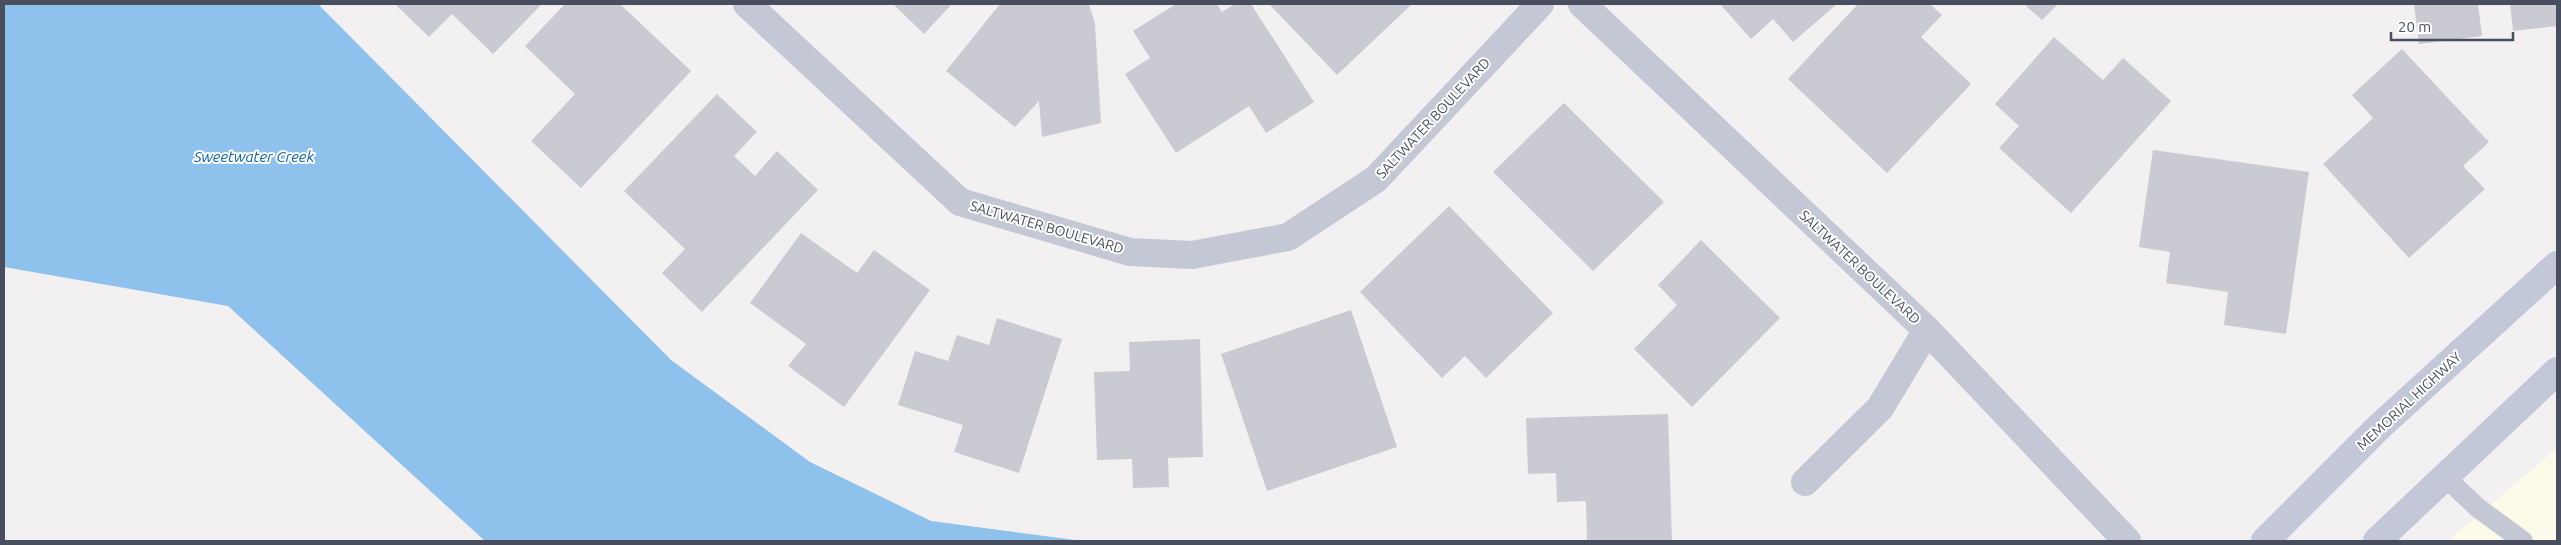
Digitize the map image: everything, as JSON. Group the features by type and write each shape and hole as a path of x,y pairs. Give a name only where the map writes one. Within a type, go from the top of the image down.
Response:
{"main road":[{"name":"MEMORIAL HIGHWAY","path":"2265,541 2387,420 2557,265"},
{"path":"2378,541 2444,476 2557,371"}],"street":[{"name":"SALTWATER BOULEVARD","path":"747,4 960,202 1130,252 1192,255 1288,237 1376,179 1540,4"},
{"name":"SALTWATER BOULEVARD","path":"1582,4 1927,330 2127,541"},
{"path":"1805,482 1880,408 1927,330"}],"lane":[{"path":"2444,476 2478,508 2523,541"}],"shaded area":[{"path":"2557,448 2557,541 2448,541"}],"water":[{"name":"Sweetwater Creek","path":"4,4 318,4 671,360 810,462 931,521 1083,541 485,541 228,306 4,267"}],"building":[{"path":"395,4 542,4 493,54 452,14 429,37"},
{"path":"565,4 620,4 691,71 581,188 531,141 575,94 525,46"},
{"path":"893,4 952,4 924,34"},
{"path":"1000,4 1089,4 1095,24 1101,123 1042,137 1039,101 1015,127 946,71"},
{"path":"1176,4 1217,4 1222,12 1235,4 1251,4 1314,102 1266,133 1249,106 1176,153 1125,74 1150,58 1133,31"},
{"path":"1269,4 1412,4 1337,75"},
{"path":"1720,4 1837,4 1793,42 1773,19 1751,39"},
{"path":"1858,4 1930,4 1942,15 1921,37 1971,84 1887,173 1788,79"},
{"path":"2024,4 2058,4 2042,20"},
{"path":"2414,4 2478,4 2482,36 2419,44"},
{"path":"2510,4 2557,4 2557,26 2513,31"},
{"path":"2054,37 2103,80 2123,58 2171,101 2071,213 1999,148 2019,126 1995,104"},
{"path":"2402,49 2489,142 2463,166 2485,189 2409,258 2323,164 2373,118 2352,95"},
{"path":"717,94 757,132 734,156 755,176 777,151 818,190 702,312 662,273 685,249 624,191"},
{"path":"1564,103 1664,202 1593,271 1493,172"},
{"path":"2153,150 2309,172 2286,334 2224,325 2228,292 2166,283 2170,252 2139,247"},
{"path":"1449,206 1553,313 1486,378 1465,356 1442,378 1360,292"},
{"path":"801,233 857,273 874,250 930,290 844,407 788,366 806,344 750,303"},
{"path":"1701,240 1780,318 1692,407 1634,349 1677,305 1658,285"},
{"path":"1351,310 1397,447 1267,491 1221,354"},
{"path":"997,318 1062,339 1019,473 954,452 963,425 898,405 915,351 948,361 957,335 989,345"},
{"path":"1200,339 1203,457 1168,458 1169,487 1133,488 1132,459 1097,460 1094,372 1130,371 1129,342"},
{"path":"1668,414 1672,541 1587,541 1586,501 1557,502 1556,473 1528,474 1526,418"}]}
